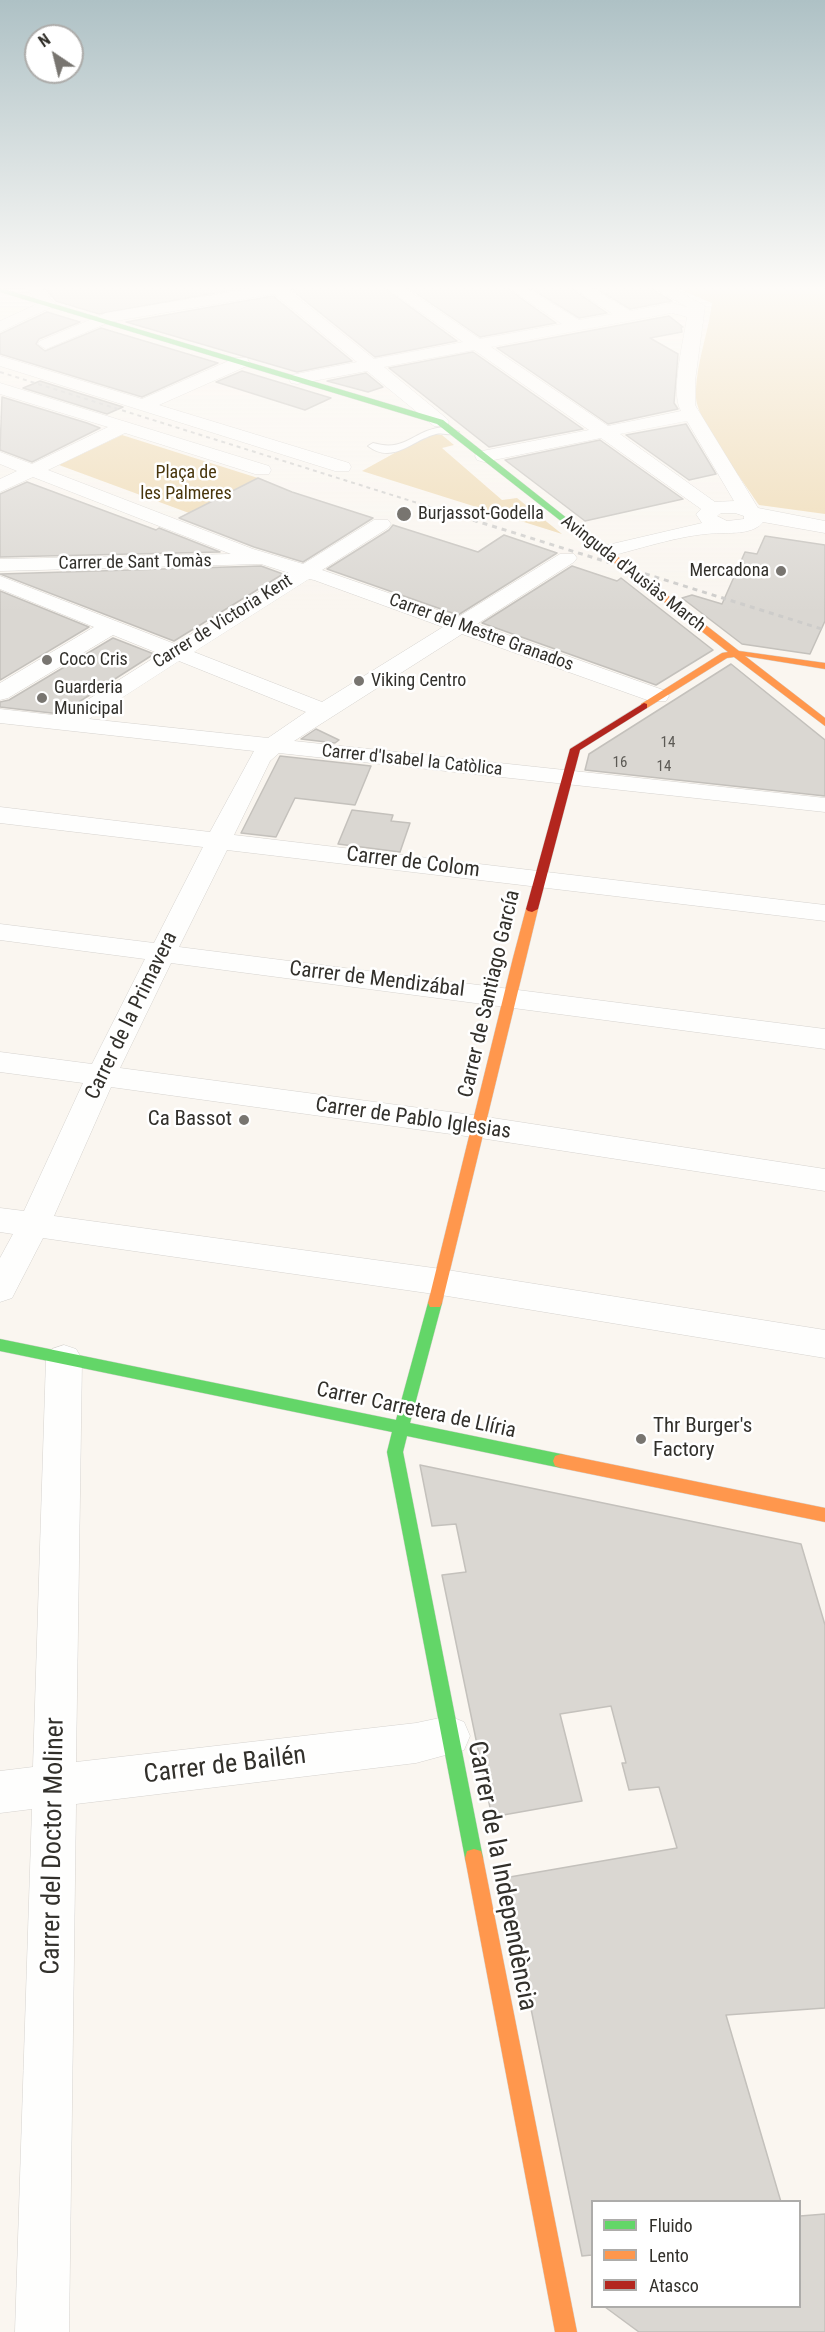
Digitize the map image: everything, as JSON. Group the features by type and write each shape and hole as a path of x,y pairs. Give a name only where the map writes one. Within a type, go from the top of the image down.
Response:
{"street":[{"path":"23,396 262,470"},
{"path":"112,396 342,467"},
{"path":"142,405 163,396"},
{"path":"350,396 447,427"},
{"name":"Avinguda d'Ausiàs March","path":"410,396 825,723"},
{"path":"551,396 684,487 710,510"},
{"path":"685,396 690,415 729,478 744,523"},
{"path":"484,456 690,415"},
{"path":"0,486 123,427"},
{"name":"Carrer del Mestre Granados","path":"0,458 231,547 658,696"},
{"path":"684,487 729,478"},
{"path":"588,538 710,510"},
{"path":"710,510 706,514 710,520 794,523 825,527"},
{"path":"606,551 711,527 744,523"},
{"name":"Carrer de Victoria Kent","path":"66,723 175,652 381,524"},
{"path":"213,561 230,555 231,547"},
{"path":"270,746 567,558"},
{"name":"Carrer de Sant Tomàs","path":"5,567 270,561"},
{"path":"0,582 323,711"},
{"path":"0,693 110,627"},
{"path":"734,653 825,666"},
{"name":"Carrer de Santiago García","path":"399,1429 441,1282 480,1127 508,997 573,753 578,746 658,696 718,659 734,653"},
{"name":"Carrer d'Isabel la Catòlica","path":"0,716 825,806"},
{"name":"Carrer de la Primavera","path":"0,1289 34,1225 101,1076 161,954 260,758 270,746"},
{"name":"Carrer de Colom","path":"0,815 825,913"},
{"name":"Carrer de Mendizábal","path":"0,932 825,1039"},
{"name":"Carrer de Pablo Iglesias","path":"0,1062 480,1127 825,1180"},
{"path":"0,1220 441,1282 825,1344"},
{"name":"Carrer Carretera de Llíria","path":"0,1345 825,1515"},
{"name":"Carrer del Doctor Moliner","path":"42,2332 64,1359"},
{"name":"Carrer de la Independència","path":"399,1429 395,1452 449,1736 569,2324"},
{"name":"Carrer de Bailén","path":"0,1792 416,1743 449,1736"}],"lane":[{"path":"447,427 396,445 377,445 391,450 432,431 447,427"}],"green space":[{"path":"696,396 825,396 825,514 759,505 713,437"},
{"path":"429,434 442,435 454,445 442,448 502,500 517,498 562,534 362,471"},
{"name":"Plaça de les Palmeres","path":"122,435 258,478 189,513 59,465"}],"building":[{"path":"48,396 87,396 123,407 107,414"},
{"path":"260,396 324,396 331,398 305,410"},
{"path":"424,396 536,396 583,429 489,447"},
{"path":"567,396 675,396 674,403 678,409 608,424"},
{"path":"2,397 100,428 32,462 0,450"},
{"path":"686,424 716,474 689,480 626,435"},
{"path":"600,440 683,499 585,521 505,460"},
{"path":"258,478 292,492 373,518 303,562 254,547 179,518"},
{"path":"27,482 220,552 0,557 0,494"},
{"path":"393,525 478,552 504,535 557,553 458,615 327,569 389,530"},
{"path":"765,536 825,545 825,621 810,654 742,644 682,598 692,595 722,604 745,552 757,554"},
{"path":"261,566 283,574 174,641 0,574"},
{"path":"572,566 617,581 621,578 713,650 656,685 482,623"},
{"path":"0,591 89,627 0,680"},
{"path":"113,638 154,654 60,714 0,707 0,702 9,700"},
{"path":"731,664 825,740 825,796 585,770 589,754"},
{"path":"316,729 339,740 335,743 301,739"},
{"path":"280,756 371,766 355,805 295,798 276,837 241,833"},
{"path":"352,810 393,815 391,821 410,823 400,852 338,844"},
{"path":"420,1465 801,1544 825,1625 825,2008 726,2015 780,2200 591,2200 591,2255 582,2256 504,1878 677,1848 659,1787 629,1790 622,1763 626,1763 611,1706 560,1714 582,1801 492,1817 442,1575 466,1572 456,1524 432,1526"},
{"path":"825,2214 825,2332 639,2332 606,2308 801,2308 801,2216"}],"railway":[{"path":"76,396 478,522"},
{"path":"473,520 825,630"}],"traffic: fast":[{"path":"353,396 440,422 569,523"},
{"path":"435,1303 395,1452 474,1858"},
{"path":"0,1345 561,1461"}],"traffic: slow":[{"path":"569,523 825,723"},
{"path":"644,706 725,655 745,653 825,666"},
{"path":"435,1303 532,909"},
{"path":"561,1461 825,1515"},
{"path":"474,1858 566,2332"}],"traffic: jam":[{"path":"532,909 575,749 644,706"}],"place":[{"name":"Burjassot-Godella","path":"404,514"},
{"name":"Mercadona","path":"781,571"},
{"name":"Coco Cris","path":"47,660"},
{"name":"Viking Centro","path":"359,681"},
{"name":"Guarderia Municipal","path":"42,698"},
{"name":"Ca Bassot","path":"244,1120"},
{"name":"Thr Burger's Factory","path":"641,1439"}]}
